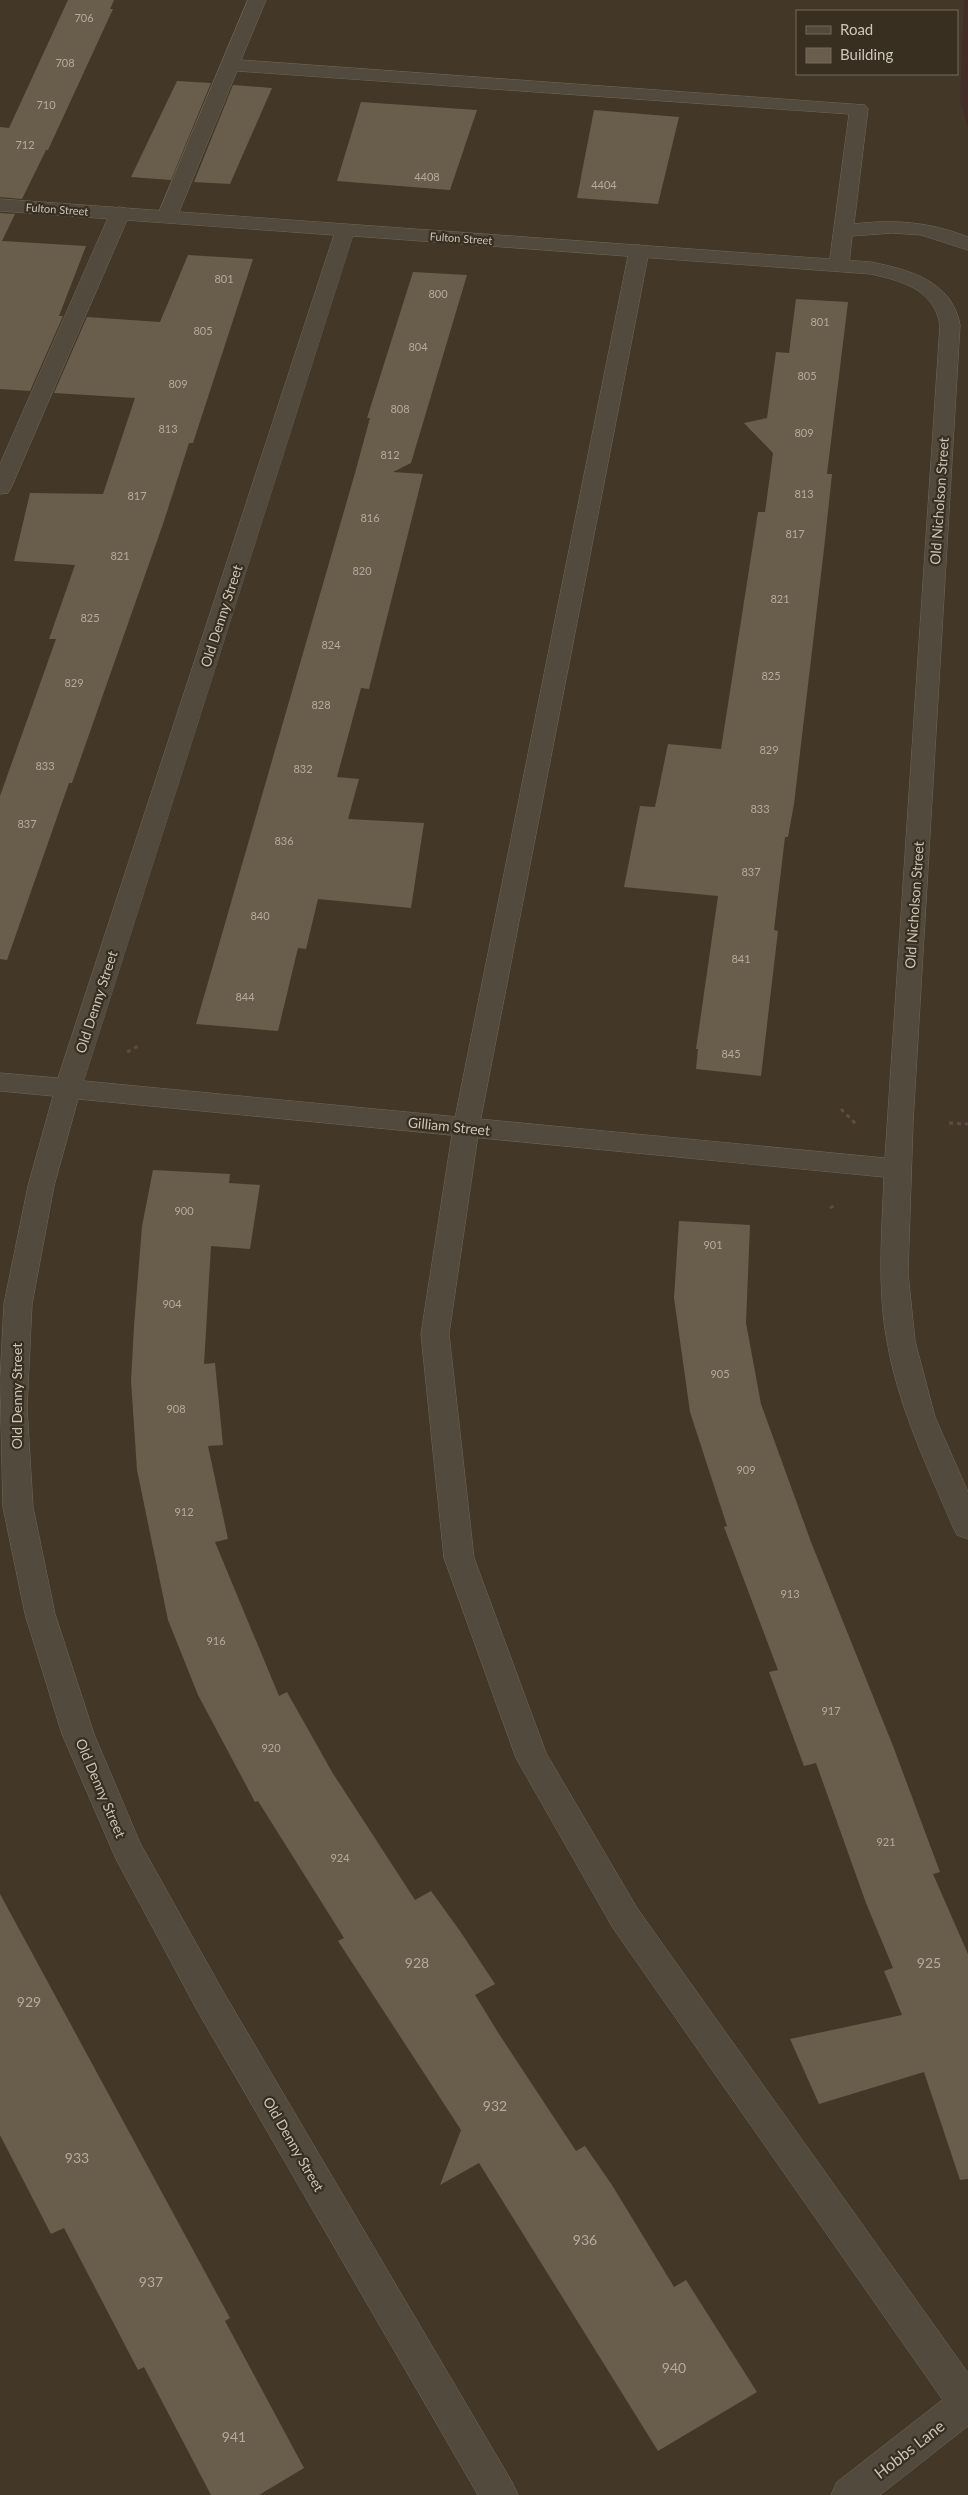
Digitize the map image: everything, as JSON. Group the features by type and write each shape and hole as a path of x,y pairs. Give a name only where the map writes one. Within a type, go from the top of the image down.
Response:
{"street":[{"path":"167,217 257,0"},
{"path":"231,66 859,109 840,265"},
{"name":"Fulton Street","path":"0,205 840,265 871,268 898,274 920,283"},
{"path":"0,488 120,213"},
{"path":"844,232 889,225 912,227 952,237 968,244"},
{"name":"Old Denny Street","path":"346,229 68,1088 40,1186 18,1304 14,1408 18,1507 40,1614 78,1734 127,1849 209,1999 499,2495"},
{"path":"639,251 466,1128 435,1334 459,1558 532,1758 625,1918 968,2403"},
{"name":"Old Nicholson Street","path":"920,283 937,296 950,314 950,325 898,1169 894,1273 901,1341 921,1417 968,1528"},
{"name":"Gilliam Street","path":"0,1082 898,1169"},
{"name":"Hobbs Lane","path":"850,2495 968,2403"}],"path":[{"path":"127,1052 140,1045"},
{"path":"841,1109 856,1124"},
{"path":"949,1123 968,1124"}],"shaded area":[{"path":"964,0 968,0 968,128 960,100"}],"building":[{"path":"68,0 114,0 110,9 113,9 48,150 46,150 22,199 0,197 0,127 9,128"},
{"path":"177,81 211,83 171,180 131,177"},
{"path":"233,85 272,88 230,184 194,182"},
{"path":"361,102 477,110 450,190 337,181"},
{"path":"594,110 679,117 658,204 577,198"},
{"path":"0,213 15,214 2,241 86,246 59,316 63,316 30,391 0,389"},
{"path":"188,255 253,259 193,443 189,443 164,521 72,783 69,783 7,960 0,959 0,796 56,639 49,639 75,565 14,561 30,493 103,494 135,398 54,393 87,317 160,322"},
{"path":"413,272 467,275 411,463 393,472 423,474 369,689 361,688 337,777 359,779 348,819 424,823 411,908 318,899 306,949 298,948 278,1031 196,1024 355,473 370,418 367,418"},
{"path":"796,299 848,302 827,474 832,474 824,549 794,804 788,837 785,837 774,930 778,931 761,1076 696,1069 698,1049 696,1049 718,896 624,887 640,806 655,807 668,744 721,749 758,512 765,512 773,453 744,423 767,418 776,352 789,353"},
{"path":"153,1170 230,1174 229,1183 260,1185 250,1249 211,1246 204,1364 215,1363 223,1445 208,1446 228,1539 215,1542 279,1696 287,1692 332,1772 415,1900 431,1891 460,1931 495,1984 475,1995 499,2034 576,2151 585,2146 612,2185 674,2287 686,2280 757,2392 658,2451 479,2163 440,2185 461,2130 338,1941 344,1938 258,1801 255,1802 198,1695 168,1620 137,1470 131,1381 142,1226"},
{"path":"679,1221 750,1225 746,1323 761,1404 811,1542 893,1746 940,1872 933,1874 968,1954 968,2179 960,2180 924,2072 819,2104 790,2039 902,2015 884,1971 893,1968 866,1903 816,1763 804,1766 769,1672 778,1670 724,1527 727,1526 690,1412 674,1298"},
{"path":"0,1894 230,2318 225,2321 304,2468 259,2495 211,2495 144,2367 138,2370 64,2228 51,2234 0,2135"}]}
